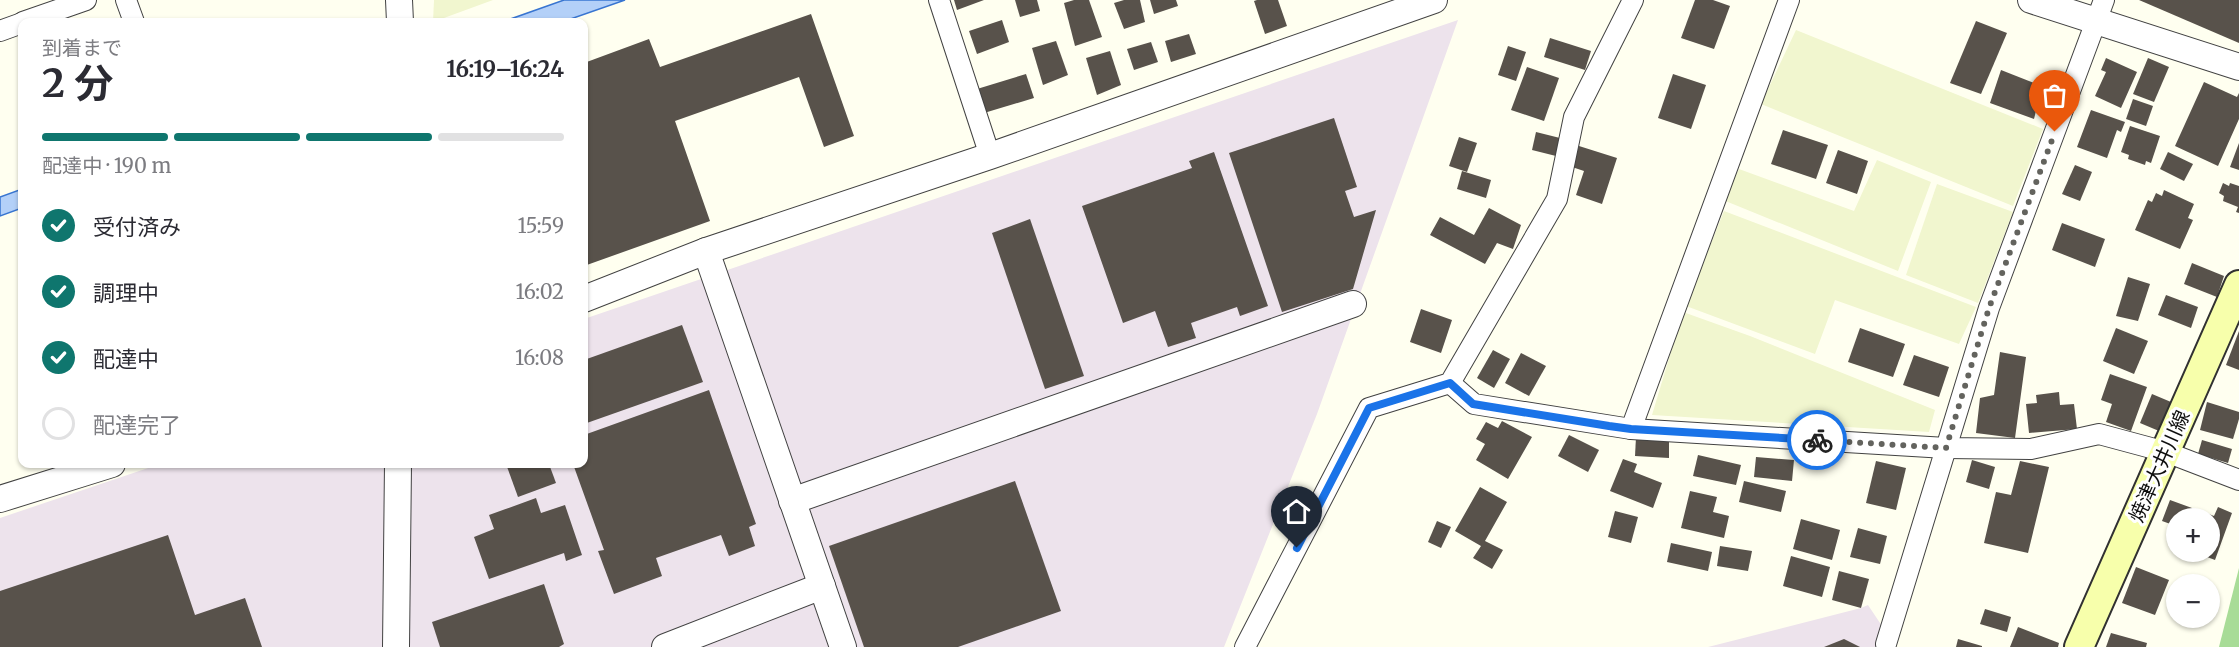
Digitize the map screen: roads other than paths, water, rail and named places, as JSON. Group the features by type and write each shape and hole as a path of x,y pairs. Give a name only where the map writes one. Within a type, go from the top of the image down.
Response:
{"main road":[{"name":"焼津大井川線","path":"2079,647 2239,285"}],"street":[{"path":"34,18 86,0"},
{"path":"126,0 133,18"},
{"path":"399,0 400,18"},
{"path":"939,0 990,156"},
{"path":"588,297 706,251 990,156 1434,0"},
{"path":"1245,647 1369,408 1450,383 1557,200 1574,117 1633,0"},
{"path":"1631,429 1789,0"},
{"path":"2031,0 2100,11 2239,68"},
{"path":"1886,644 1989,308 2100,11"},
{"path":"0,30 18,24"},
{"path":"706,251 843,647"},
{"path":"792,501 1353,304"},
{"path":"1450,383 1473,404 1631,429 1946,448 2031,449 2099,434 2166,452 2239,480"},
{"path":"0,499 99,468"},
{"path":"396,647 398,468"},
{"path":"665,647 822,586"}],"water":[{"path":"564,0 625,0 573,18 513,18"},
{"path":"18,190 18,209 0,216 0,197"}]}
